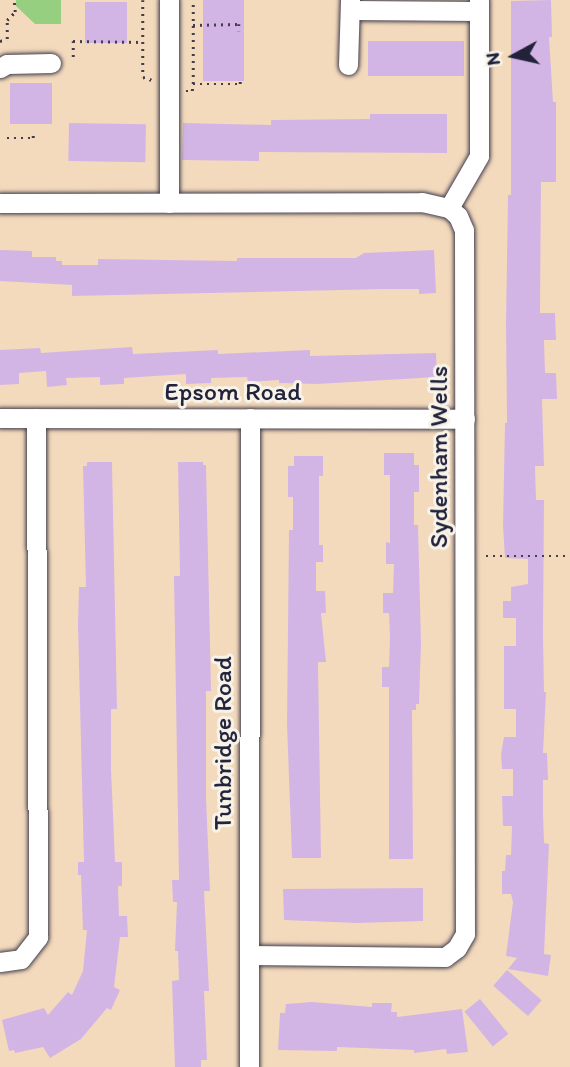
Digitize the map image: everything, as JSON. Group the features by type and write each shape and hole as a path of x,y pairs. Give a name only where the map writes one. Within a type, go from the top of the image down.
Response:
{"street":[{"path":"169,0 169,203"},
{"path":"0,203 422,202 449,208 479,156 479,5 350,5 348,65"},
{"path":"0,68 7,65 51,63"},
{"name":"Sydenham Wells","path":"249,955 445,957 457,948 465,934 465,237 458,216 449,208"},
{"name":"Epsom Road","path":"0,418 465,419"},
{"path":"0,962 21,959 32,949 37,937 36,418"},
{"name":"Tunbridge Road","path":"249,1067 250,418"}],"path":[{"path":"0,41 7,39 7,20 15,12 14,0"},
{"path":"143,77 144,0"},
{"path":"169,91 192,91 193,0"},
{"path":"239,18 239,31"},
{"path":"193,25 239,24"},
{"path":"73,57 73,41 143,42"},
{"path":"193,84 240,84 240,80"},
{"path":"7,138 33,138 33,135"},
{"path":"486,556 570,556"}],"green space":[{"path":"16,0 61,0 61,24 35,24 16,6"}],"building":[{"path":"203,0 244,0 244,81 203,81"},
{"path":"551,0 552,37 549,37 553,102 556,102 556,182 541,182 540,313 555,313 556,340 544,340 545,373 556,373 557,399 542,399 544,466 535,466 536,500 544,500 543,634 546,692 543,753 547,753 548,780 543,780 543,813 544,843 549,844 544,954 551,955 548,976 508,969 517,958 506,956 513,902 511,894 502,894 502,871 505,871 506,855 511,855 512,826 503,826 502,796 513,796 513,769 502,769 501,754 504,737 516,737 516,709 504,709 504,646 516,646 516,618 503,618 503,601 511,601 511,587 528,584 528,559 505,558 503,526 507,423 508,195 511,195 511,1"},
{"path":"85,2 127,2 127,43 85,43"},
{"path":"368,41 464,41 464,76 368,76"},
{"path":"10,83 52,83 52,124 10,124"},
{"path":"370,114 447,114 447,153 259,152 259,161 182,160 183,123 271,125 271,120 370,119"},
{"path":"69,123 146,124 145,162 68,161"},
{"path":"0,250 32,251 32,257 56,257 56,261 62,261 62,265 98,265 98,259 237,261 237,258 356,258 364,253 434,250 436,293 419,294 419,289 385,289 72,296 72,285 0,281"},
{"path":"132,347 133,354 218,350 218,354 310,350 310,356 436,353 437,377 317,384 279,383 279,380 248,382 247,377 211,378 211,383 186,384 186,374 124,378 124,384 100,385 100,377 66,378 67,385 47,387 46,371 19,373 19,384 0,385 0,350 40,348 41,353"},
{"path":"384,453 414,453 414,465 419,465 419,492 414,492 414,525 418,525 421,643 419,704 416,704 416,710 412,710 413,859 389,859 389,687 382,687 382,667 389,667 390,638 389,613 383,613 383,593 393,593 394,564 386,564 386,542 390,543 390,475 384,475"},
{"path":"294,456 323,456 323,476 319,476 319,545 323,545 323,562 316,562 316,591 325,591 326,613 321,613 326,662 318,662 321,858 292,858 287,724 289,530 293,530 293,497 288,497 288,466 294,466"},
{"path":"87,462 112,462 117,709 111,709 111,768 115,862 122,862 122,886 118,886 119,916 127,916 128,937 120,937 114,987 120,990 111,1010 107,1008 81,1039 50,1058 43,1047 15,1053 14,1050 9,1051 2,1020 44,1008 48,1015 68,992 72,995 83,971 87,930 83,930 81,875 78,875 78,862 84,862 78,625 79,587 86,587 83,466 87,466"},
{"path":"178,462 203,462 203,465 206,465 211,691 206,691 206,798 210,891 204,891 209,991 204,991 207,1060 201,1060 201,1067 175,1067 172,981 179,980 178,951 175,951 177,902 173,902 172,880 179,880 174,576 180,576"},
{"path":"423,888 423,921 357,923 284,920 283,889"},
{"path":"507,970 542,1000 528,1016 493,986"},
{"path":"480,999 508,1034 493,1047 464,1012"},
{"path":"312,1002 372,1007 372,1003 392,1003 391,1012 397,1012 397,1017 462,1009 468,1052 447,1054 446,1049 414,1053 414,1050 337,1047 337,1051 278,1050 280,1013 285,1013 286,1004"}]}
